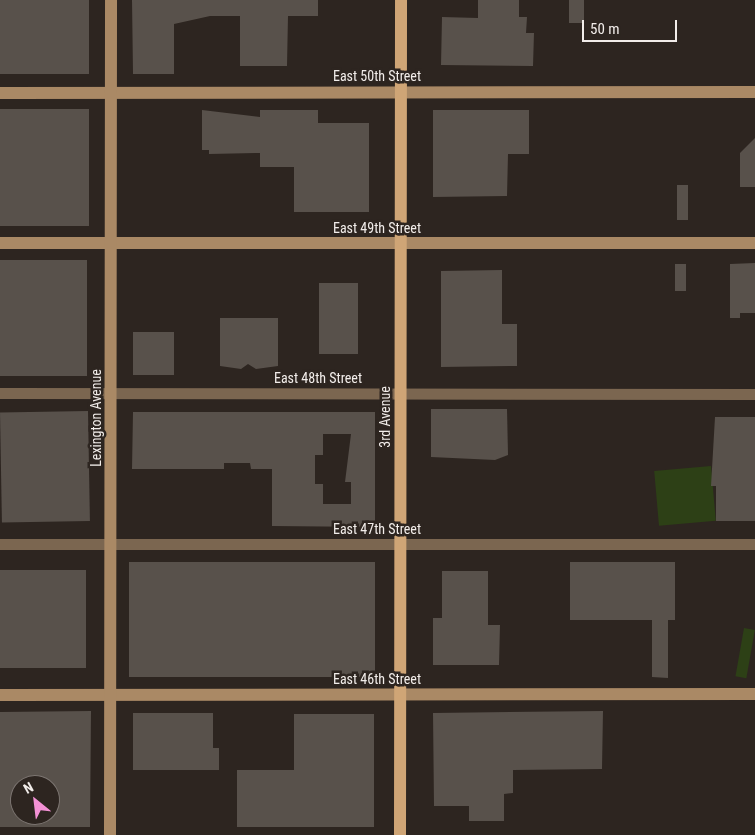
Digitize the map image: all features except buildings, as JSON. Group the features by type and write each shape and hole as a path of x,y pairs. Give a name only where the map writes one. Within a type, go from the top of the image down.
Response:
{"main road":[{"name":"Lexington Avenue","path":"110,835 111,0"},
{"name":"3rd Avenue","path":"400,835 401,0"},
{"name":"East 50th Street","path":"0,93 755,92"},
{"name":"East 49th Street","path":"0,243 755,243"},
{"name":"East 46th Street","path":"0,695 755,694"}],"street":[{"name":"East 48th Street","path":"0,393 755,394"},
{"name":"East 47th Street","path":"0,544 111,546 755,544"}],"green space":[{"path":"711,466 716,521 659,526 654,471"},
{"path":"744,628 755,630 746,678 735,676"}]}
